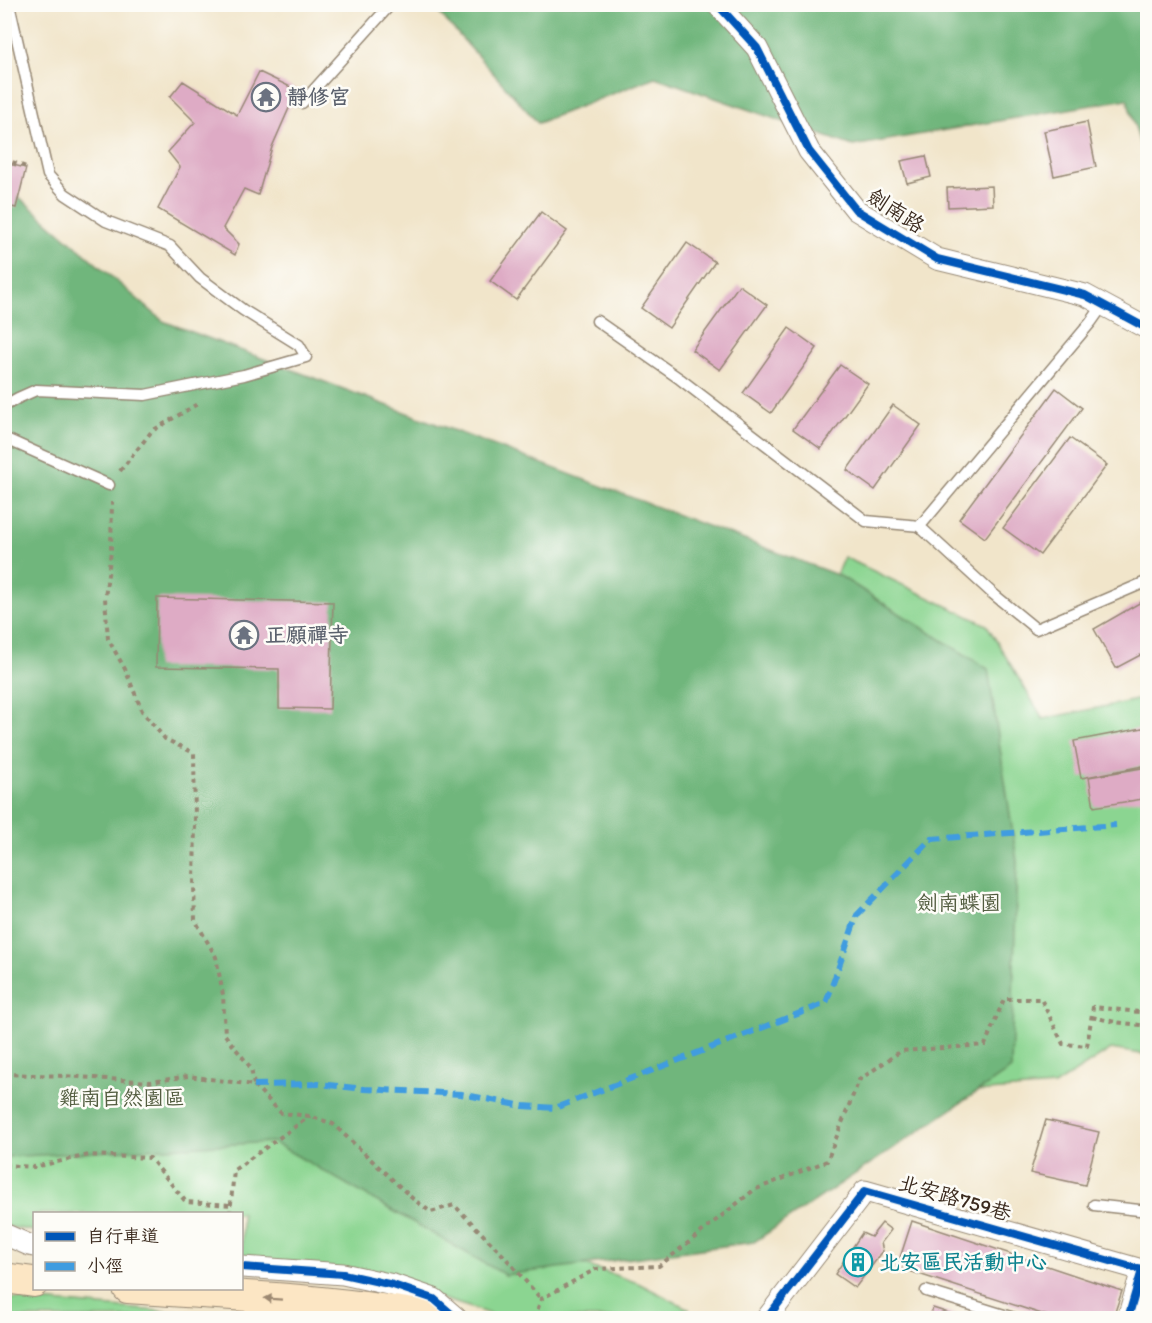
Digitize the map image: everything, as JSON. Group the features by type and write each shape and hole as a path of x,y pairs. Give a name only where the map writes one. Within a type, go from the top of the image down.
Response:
{"main road":[{"path":"4,1278 33,1282"},
{"path":"155,1290 314,1302 393,1310 435,1318"}],"street":[{"name":"劍南路","path":"717,4 757,48 809,151 856,210 937,259 1086,295 1148,329"},
{"name":"北安路759巷","path":"767,1318 866,1191 1142,1270 1128,1318"},
{"path":"4,1234 32,1245"},
{"path":"4,1247 32,1245"},
{"path":"243,1267 343,1274 393,1285 434,1299 456,1318"}],"lane":[{"path":"4,406 36,390 145,395 244,375 306,357 299,345 243,310 200,278 170,246 106,221 65,194 48,175 9,4"},
{"path":"302,103 391,4"},
{"path":"919,526 1103,305"},
{"path":"597,321 680,379 866,521 919,526 992,593 1036,629 1148,581"},
{"path":"4,438 109,484"},
{"path":"1094,1205 1148,1211"},
{"path":"926,1291 1014,1318"}],"path":[{"path":"200,402 152,431 109,484 112,506 111,551 105,598 108,639 125,669 142,711 165,739 194,753 195,920 216,957 223,995 225,1035 251,1068 254,1085 281,1113 310,1116 333,1124 413,1199 431,1212 454,1205 503,1255 541,1299"},
{"path":"536,1318 541,1299 596,1269 658,1266 753,1190 827,1161 859,1080 901,1051 984,1045 1005,999 1041,999 1062,1044 1087,1046 1093,1007 1148,1013"},
{"path":"1092,1017 1148,1026"},
{"path":"4,1074 151,1082 188,1076 254,1085"},
{"path":"230,1212 234,1170 310,1116"},
{"path":"4,1165 34,1167 89,1155 150,1158 186,1202 231,1205"}],"green space":[{"path":"432,5 1147,5 1147,168 1127,99 853,146 655,77 538,123"},
{"path":"5,185 163,321 840,576 988,669 1017,861 1011,1069 754,1242 505,1275 273,1142 5,1157"},
{"name":"劍南蝶園","path":"844,557 987,625 1043,719 1147,698 1147,1055 1111,1049 1054,1086 759,1108 773,713"},
{"name":"雞南自然園區","path":"4,978 518,1242 638,1283 689,1309 688,1318 501,1318 423,1293 243,1262 243,1212 33,1212 33,1231 5,1226"},
{"path":"5,1298 244,1318 5,1318"}],"building":[{"name":"靜修宮","path":"259,72 297,90 272,147 258,195 244,189 223,228 239,244 235,255 158,209 180,167 168,152 195,122 170,97 183,81 237,115"},
{"path":"1087,122 1096,167 1054,176 1044,131"},
{"path":"926,156 931,177 907,183 901,161"},
{"path":"4,163 26,168 16,208 4,205"},
{"path":"992,186 993,205 948,207 947,188"},
{"path":"541,212 567,231 516,300 490,281"},
{"path":"687,243 715,262 669,328 641,308"},
{"path":"739,285 767,305 720,370 692,350"},
{"path":"789,328 817,348 771,413 743,393"},
{"path":"840,365 868,384 821,449 793,429"},
{"path":"1056,388 1082,408 985,538 959,519"},
{"path":"893,405 921,425 875,490 847,470"},
{"path":"1070,438 1107,465 1040,555 1003,528"},
{"name":"正願禪寺","path":"157,598 333,602 330,709 279,708 279,669 156,667"},
{"path":"1141,602 1148,614 1148,651 1116,668 1094,629"},
{"path":"1148,727 1148,765 1081,778 1074,741"},
{"path":"1148,767 1148,798 1094,807 1089,777"},
{"path":"1046,1120 1099,1132 1085,1185 1030,1173"},
{"path":"912,1221 1122,1291 1113,1318 1054,1318 897,1267"},
{"name":"北安區民活動中心","path":"882,1223 891,1230 881,1243 883,1251 855,1288 835,1274 862,1233 871,1237"},
{"path":"933,1308 964,1318 929,1318"}],"marked path":[{"path":"254,1085 319,1084 461,1094 523,1106 555,1108 826,1003 857,915 931,839 1116,825"}],"cycle path":[{"path":"717,4 757,48 809,151 856,210 937,259 1085,295 1148,329"},
{"path":"767,1318 865,1191 1142,1270 1128,1318"},
{"path":"243,1267 343,1274 393,1285 434,1299 456,1318"}],"place":[{"name":"靜修宮","path":"266,97"},
{"name":"正願禪寺","path":"244,635"},
{"name":"北安區民活動中心","path":"858,1262"}]}
